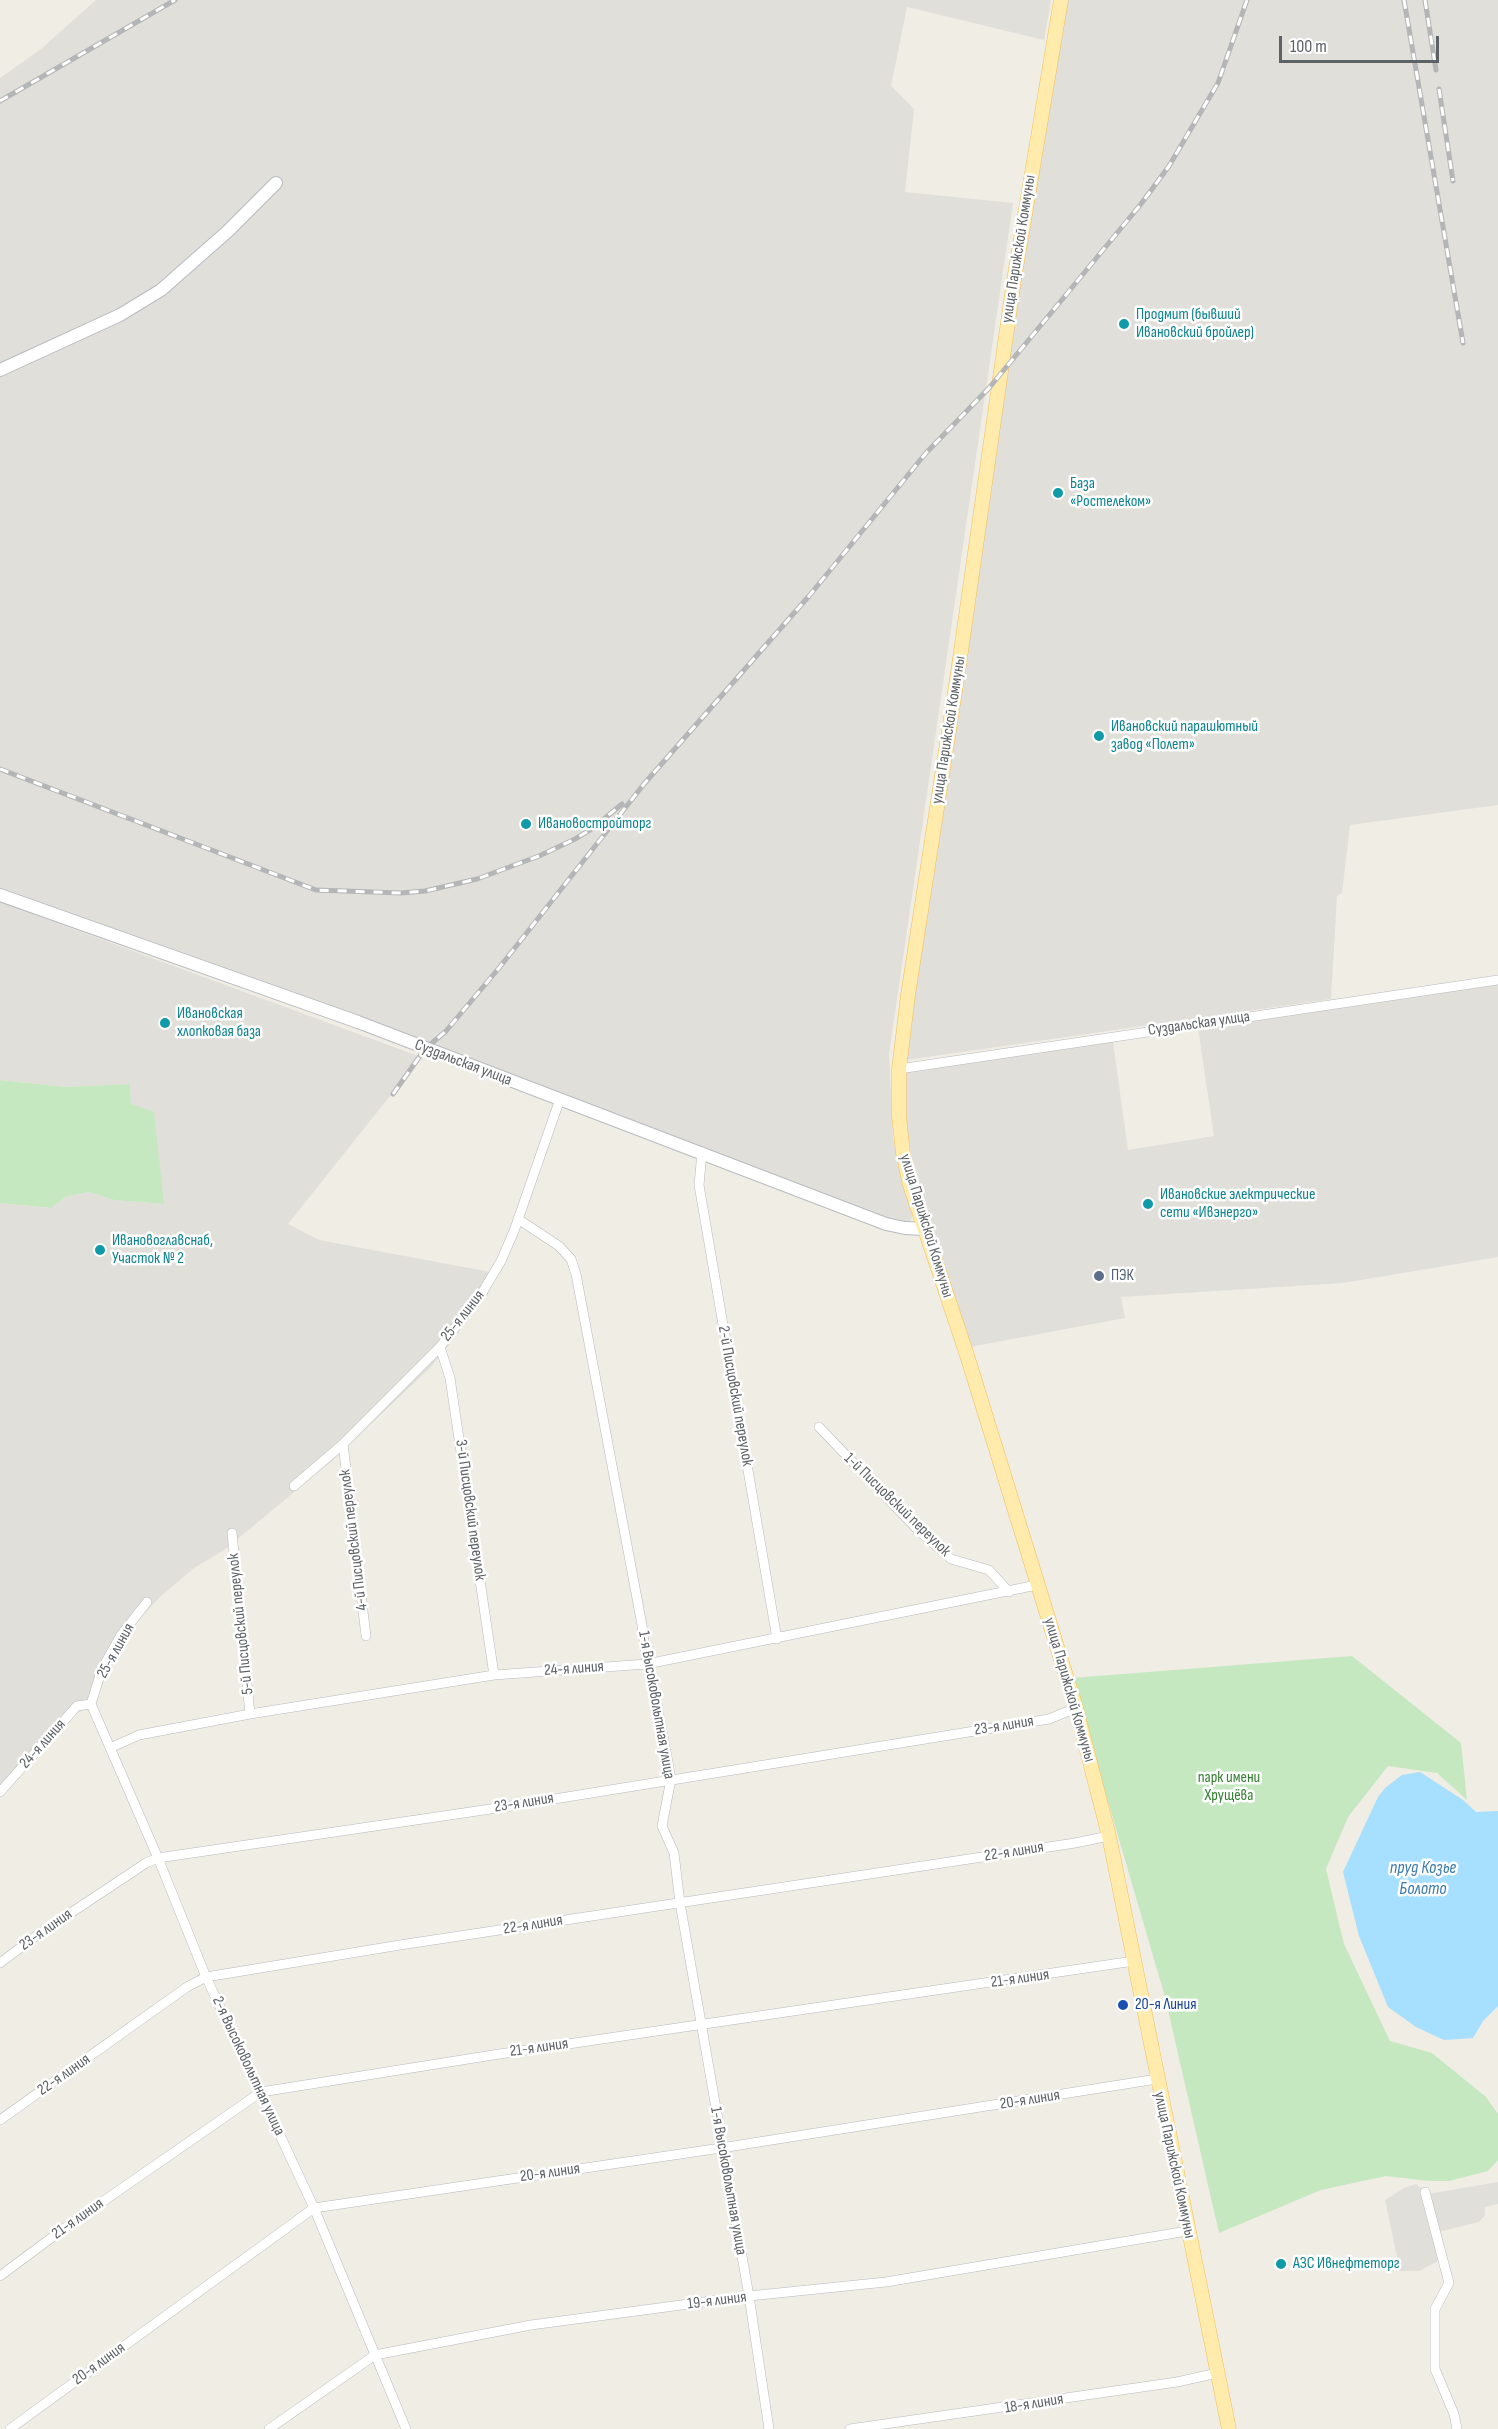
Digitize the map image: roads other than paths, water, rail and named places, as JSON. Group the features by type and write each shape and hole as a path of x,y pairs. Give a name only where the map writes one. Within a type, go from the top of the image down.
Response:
{"main road":[{"name":"улица Парижской Коммуны","path":"1061,0 1014,280 961,651 908,995 899,1069 899,1116 903,1153 910,1185 966,1352 1076,1708 1109,1836 1187,2231 1229,2429"},
{"path":"0,369 120,315 161,290 228,231 276,183"},
{"name":"Суздальская улица","path":"0,894 192,961 702,1152 886,1224 905,1228 925,1228"}],"street":[{"name":"Суздальская улица","path":"899,1069 1498,980"},
{"name":"25-я линия","path":"294,1486 343,1444 440,1347 482,1293 501,1261 518,1219 560,1099"},
{"name":"2-й Писцовский переулок","path":"702,1152 699,1185 777,1639"},
{"name":"1-я Высоковольтная улица","path":"518,1219 559,1246 571,1259 576,1274 642,1625 647,1664 653,1683 671,1779 662,1826 674,1853 680,1903 721,2148 749,2296 769,2429"},
{"name":"3-й Писцовский переулок","path":"440,1347 450,1378 494,1675"},
{"name":"1-й Писцовский переулок","path":"819,1427 918,1530 951,1559 989,1570 1010,1592"},
{"name":"4-й Писцовский переулок","path":"343,1444 366,1636"},
{"name":"5-й Писцовский переулок","path":"232,1533 250,1714"},
{"name":"24-я линия","path":"110,1748 139,1735 250,1714 494,1675 647,1664 1037,1585"},
{"name":"25-я линия","path":"91,1704 102,1669 121,1635 147,1602"},
{"name":"24-я линия","path":"0,1792 77,1706 91,1704"},
{"name":"2-я Высоковольтная улица","path":"91,1704 159,1858 206,1977 314,2208 406,2429"},
{"name":"23-я линия","path":"0,1964 36,1936 146,1863 159,1858 499,1808 1049,1719 1076,1708"},
{"name":"22-я линия","path":"0,2120 187,1987 206,1977 1076,1843 1109,1836"},
{"name":"21-я линия","path":"0,2276 66,2227 261,2092 1134,1961"},
{"name":"20-я линия","path":"10,2429 314,2208 721,2148 1157,2079"},
{"path":"1425,2192 1449,2283 1435,2310 1436,2369 1454,2414 1457,2429"},
{"name":"19-я линия","path":"269,2429 375,2355 531,2325 749,2296 886,2282 1187,2231"},
{"name":"18-я линия","path":"850,2429 1165,2384 1217,2373"}],"water":[{"name":"пруд Козье Болото","path":"1420,1772 1463,1800 1476,1812 1498,1811 1498,2006 1483,2021 1473,2038 1444,2040 1416,2027 1388,2007 1359,1936 1343,1872 1378,1797 1385,1788 1402,1775"}],"railway":[{"path":"0,101 175,0"},
{"path":"393,1094 425,1049 446,1031 499,968 644,784 809,596 926,453 989,388 1141,204 1169,166 1218,83 1247,0"},
{"path":"1404,0 1463,343"},
{"path":"1425,0 1436,70"},
{"path":"1439,89 1453,181"},
{"path":"0,769 316,890 401,893 425,891 477,879 539,856 575,839 593,828 622,804"}],"place":[{"name":"Продмит (бывший Ивановский бройлер)","path":"1124,324"},
{"name":"База «Ростелеком»","path":"1058,493"},
{"name":"Ивановский парашютный завод «Полет»","path":"1099,736"},
{"name":"Ивановостройторг","path":"526,824"},
{"name":"Ивановская хлопковая база","path":"165,1023"},
{"name":"Ивановские электрические сети «Ивэнерго»","path":"1148,1204"},
{"name":"Ивановоглавснаб, Участок № 2","path":"100,1250"},
{"name":"ПЭК","path":"1099,1276"},
{"name":"20-я Линия","path":"1123,2005"},
{"name":"АЗС Ивнефтеторг","path":"1281,2264"}],"park label":[{"name":"парк имени Хрущёва","path":"1229,1787"}]}
